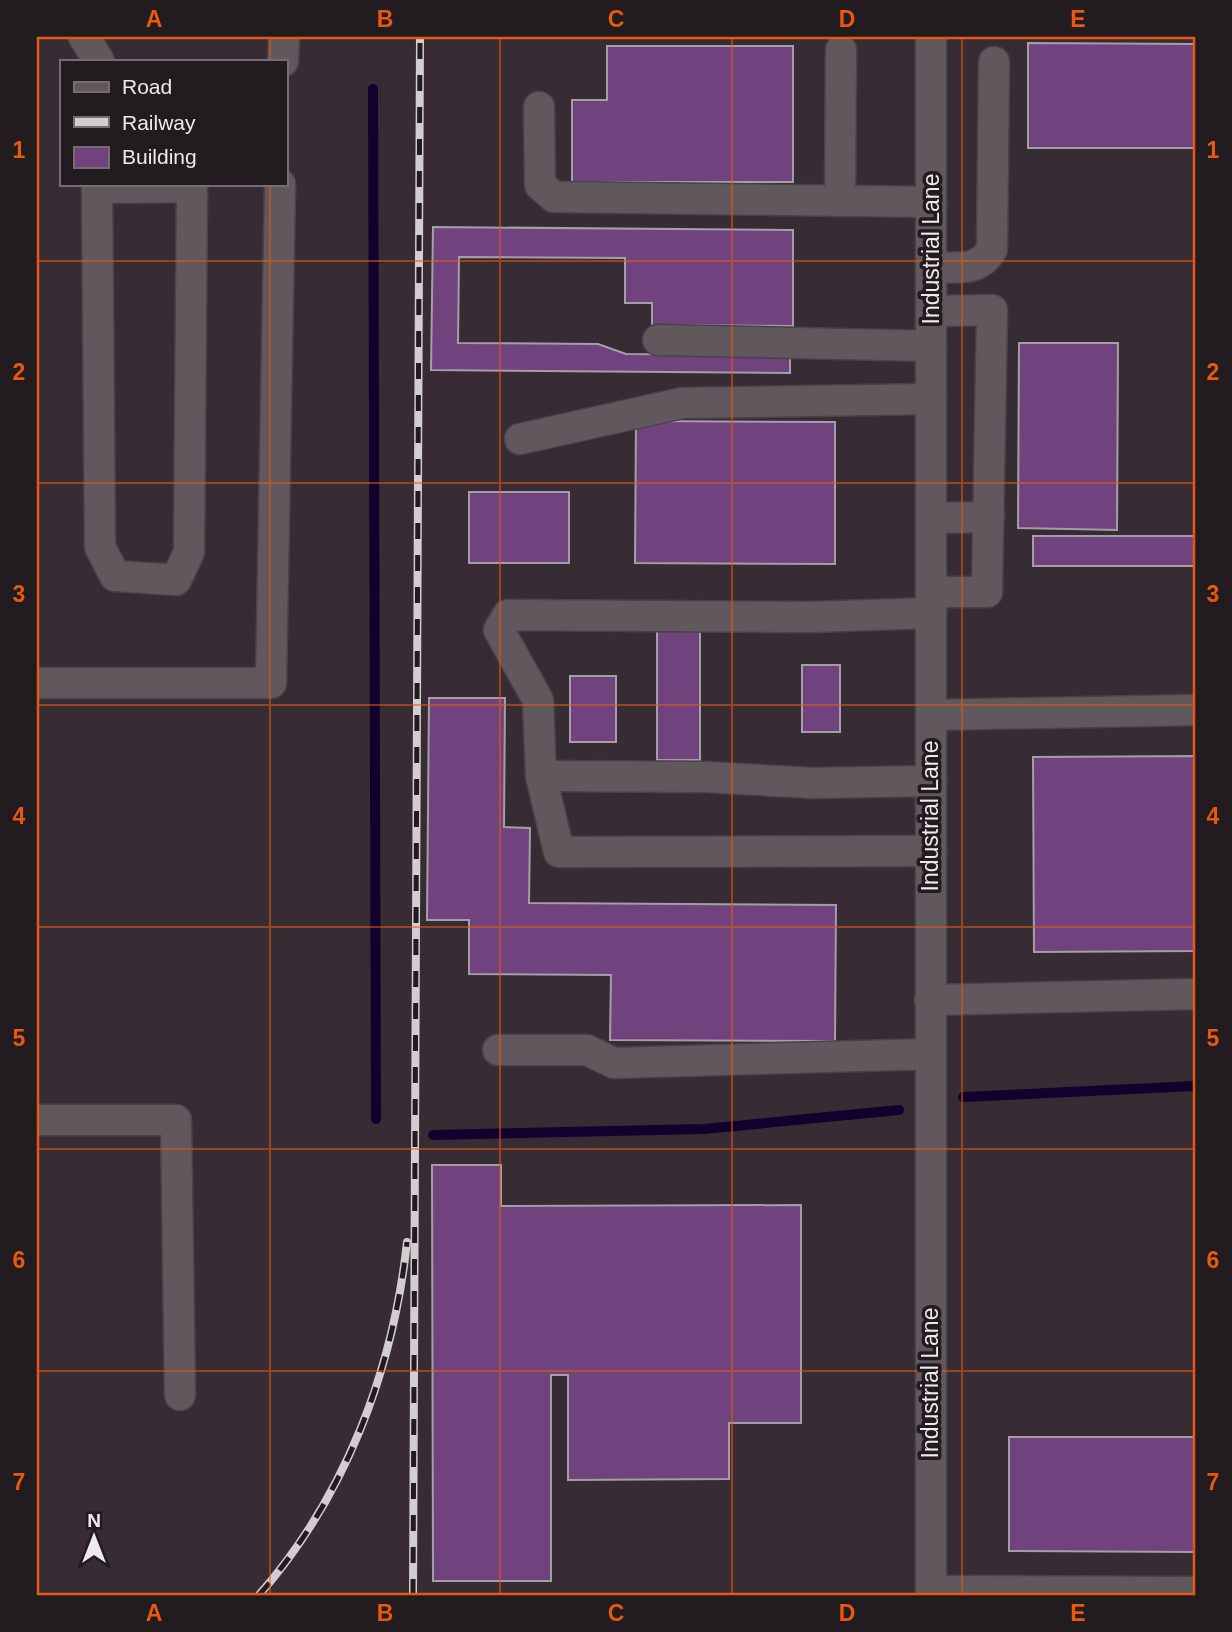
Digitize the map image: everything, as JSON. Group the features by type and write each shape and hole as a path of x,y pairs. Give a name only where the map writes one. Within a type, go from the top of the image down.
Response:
{"street":[{"path":"84,37 98,60"},
{"path":"283,60 284,37"},
{"name":"Industrial Lane","path":"931,37 931,1593"},
{"path":"840,201 841,50"},
{"path":"931,267 972,268 985,262 992,249 994,62"},
{"path":"539,107 540,185 554,197 931,202"},
{"path":"97,186 192,187 189,552 176,580 115,576 100,547 97,186"},
{"path":"37,682 271,683 280,186"},
{"path":"931,311 992,310 987,592 812,617 508,615 499,630 538,700 541,776 558,852 931,850"},
{"path":"659,340 931,346"},
{"path":"520,439 682,403 931,399"},
{"path":"931,518 989,517"},
{"path":"931,715 1195,710"},
{"path":"541,776 706,777 812,783 931,781"},
{"path":"930,1000 1195,994"},
{"path":"498,1050 587,1050 614,1063 930,1054"},
{"path":"37,1120 176,1120 180,1395"},
{"path":"931,1593 1195,1592"}],"shaded area":[{"path":"37,37 1195,37 1195,1595 37,1595"}],"building":[{"path":"1028,43 1195,44 1195,148 1028,148"},
{"path":"607,46 793,46 793,182 572,182 572,100 607,100"},
{"path":"38,77 38,553 37,553"},
{"path":"433,227 793,230 793,326 652,325 652,303 625,303 625,258 459,257 458,343 598,344 626,354 790,355 790,373 431,370"},
{"path":"1019,343 1118,343 1117,530 1018,528"},
{"path":"636,421 835,422 835,564 635,563"},
{"path":"469,492 569,492 569,563 469,563"},
{"path":"1033,536 1195,536 1195,566 1033,566"},
{"path":"657,628 700,628 700,760 657,760"},
{"path":"802,665 840,665 840,732 802,732"},
{"path":"570,676 616,676 616,742 570,742"},
{"path":"429,698 505,698 504,827 530,828 529,903 836,905 835,1041 610,1040 611,975 469,974 469,920 427,920"},
{"path":"1195,756 1195,951 1034,952 1033,757"},
{"path":"432,1165 501,1165 501,1206 801,1205 801,1423 729,1423 729,1479 568,1480 568,1375 551,1375 551,1581 433,1581"},
{"path":"1009,1437 1195,1437 1195,1552 1009,1551"}],"waterway":[{"path":"373,89 376,1119"},
{"path":"963,1097 1195,1086"},
{"path":"433,1135 704,1129 899,1110"}],"railway":[{"path":"413,1595 420,37"},
{"path":"259,1595 316,1517 360,1430 377,1385 390,1338 407,1242"}]}
